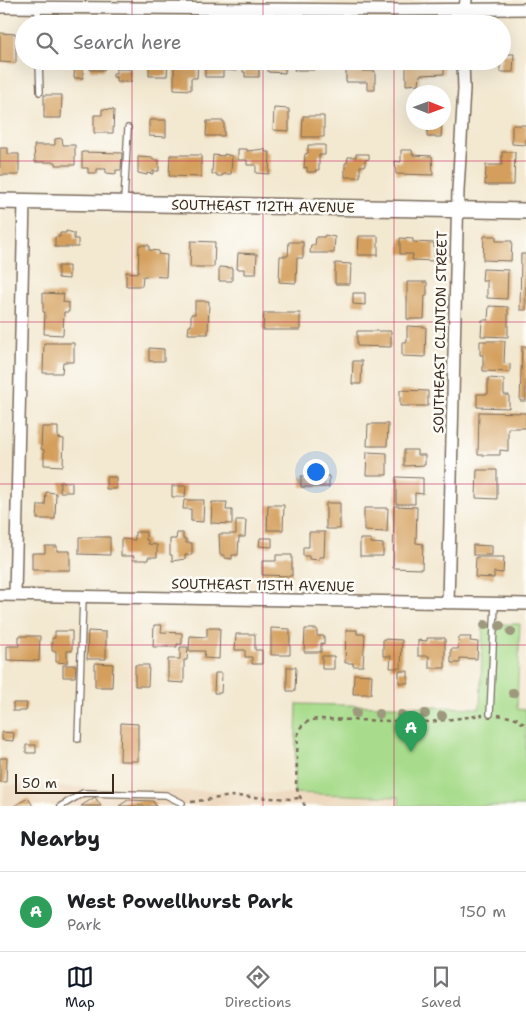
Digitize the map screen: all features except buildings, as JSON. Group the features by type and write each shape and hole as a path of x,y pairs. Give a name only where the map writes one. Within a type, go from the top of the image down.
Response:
{"main road":[{"name":"SOUTHEAST 112TH AVENUE","path":"0,201 526,211"}],"street":[{"path":"0,6 22,3 38,7 261,4 382,10 465,4 526,9"},
{"name":"SOUTHEAST CLINTON STREET","path":"448,603 458,210 464,98 463,70"},
{"path":"15,596 24,202"},
{"name":"SOUTHEAST 115TH AVENUE","path":"0,595 83,598 526,604"}],"lane":[{"path":"38,7 38,15"},
{"path":"39,70 40,92"},
{"path":"124,203 128,128"},
{"path":"78,739 83,598"},
{"path":"490,714 495,604"},
{"path":"61,806 83,792 166,795 182,803"}],"path":[{"path":"305,806 300,798 296,784 297,740 301,726 305,723 319,719 430,722 490,714 516,718 526,726"},
{"path":"182,803 222,797 300,798"}],"shaded area":[{"path":"4,785 399,797 399,806 3,806"}],"green space":[{"path":"483,624 520,624 517,709 526,710 526,806 399,806 399,797 294,793 297,704 480,708"}],"place":[{"name":"West Powellhurst Park","path":"411,752"}]}
